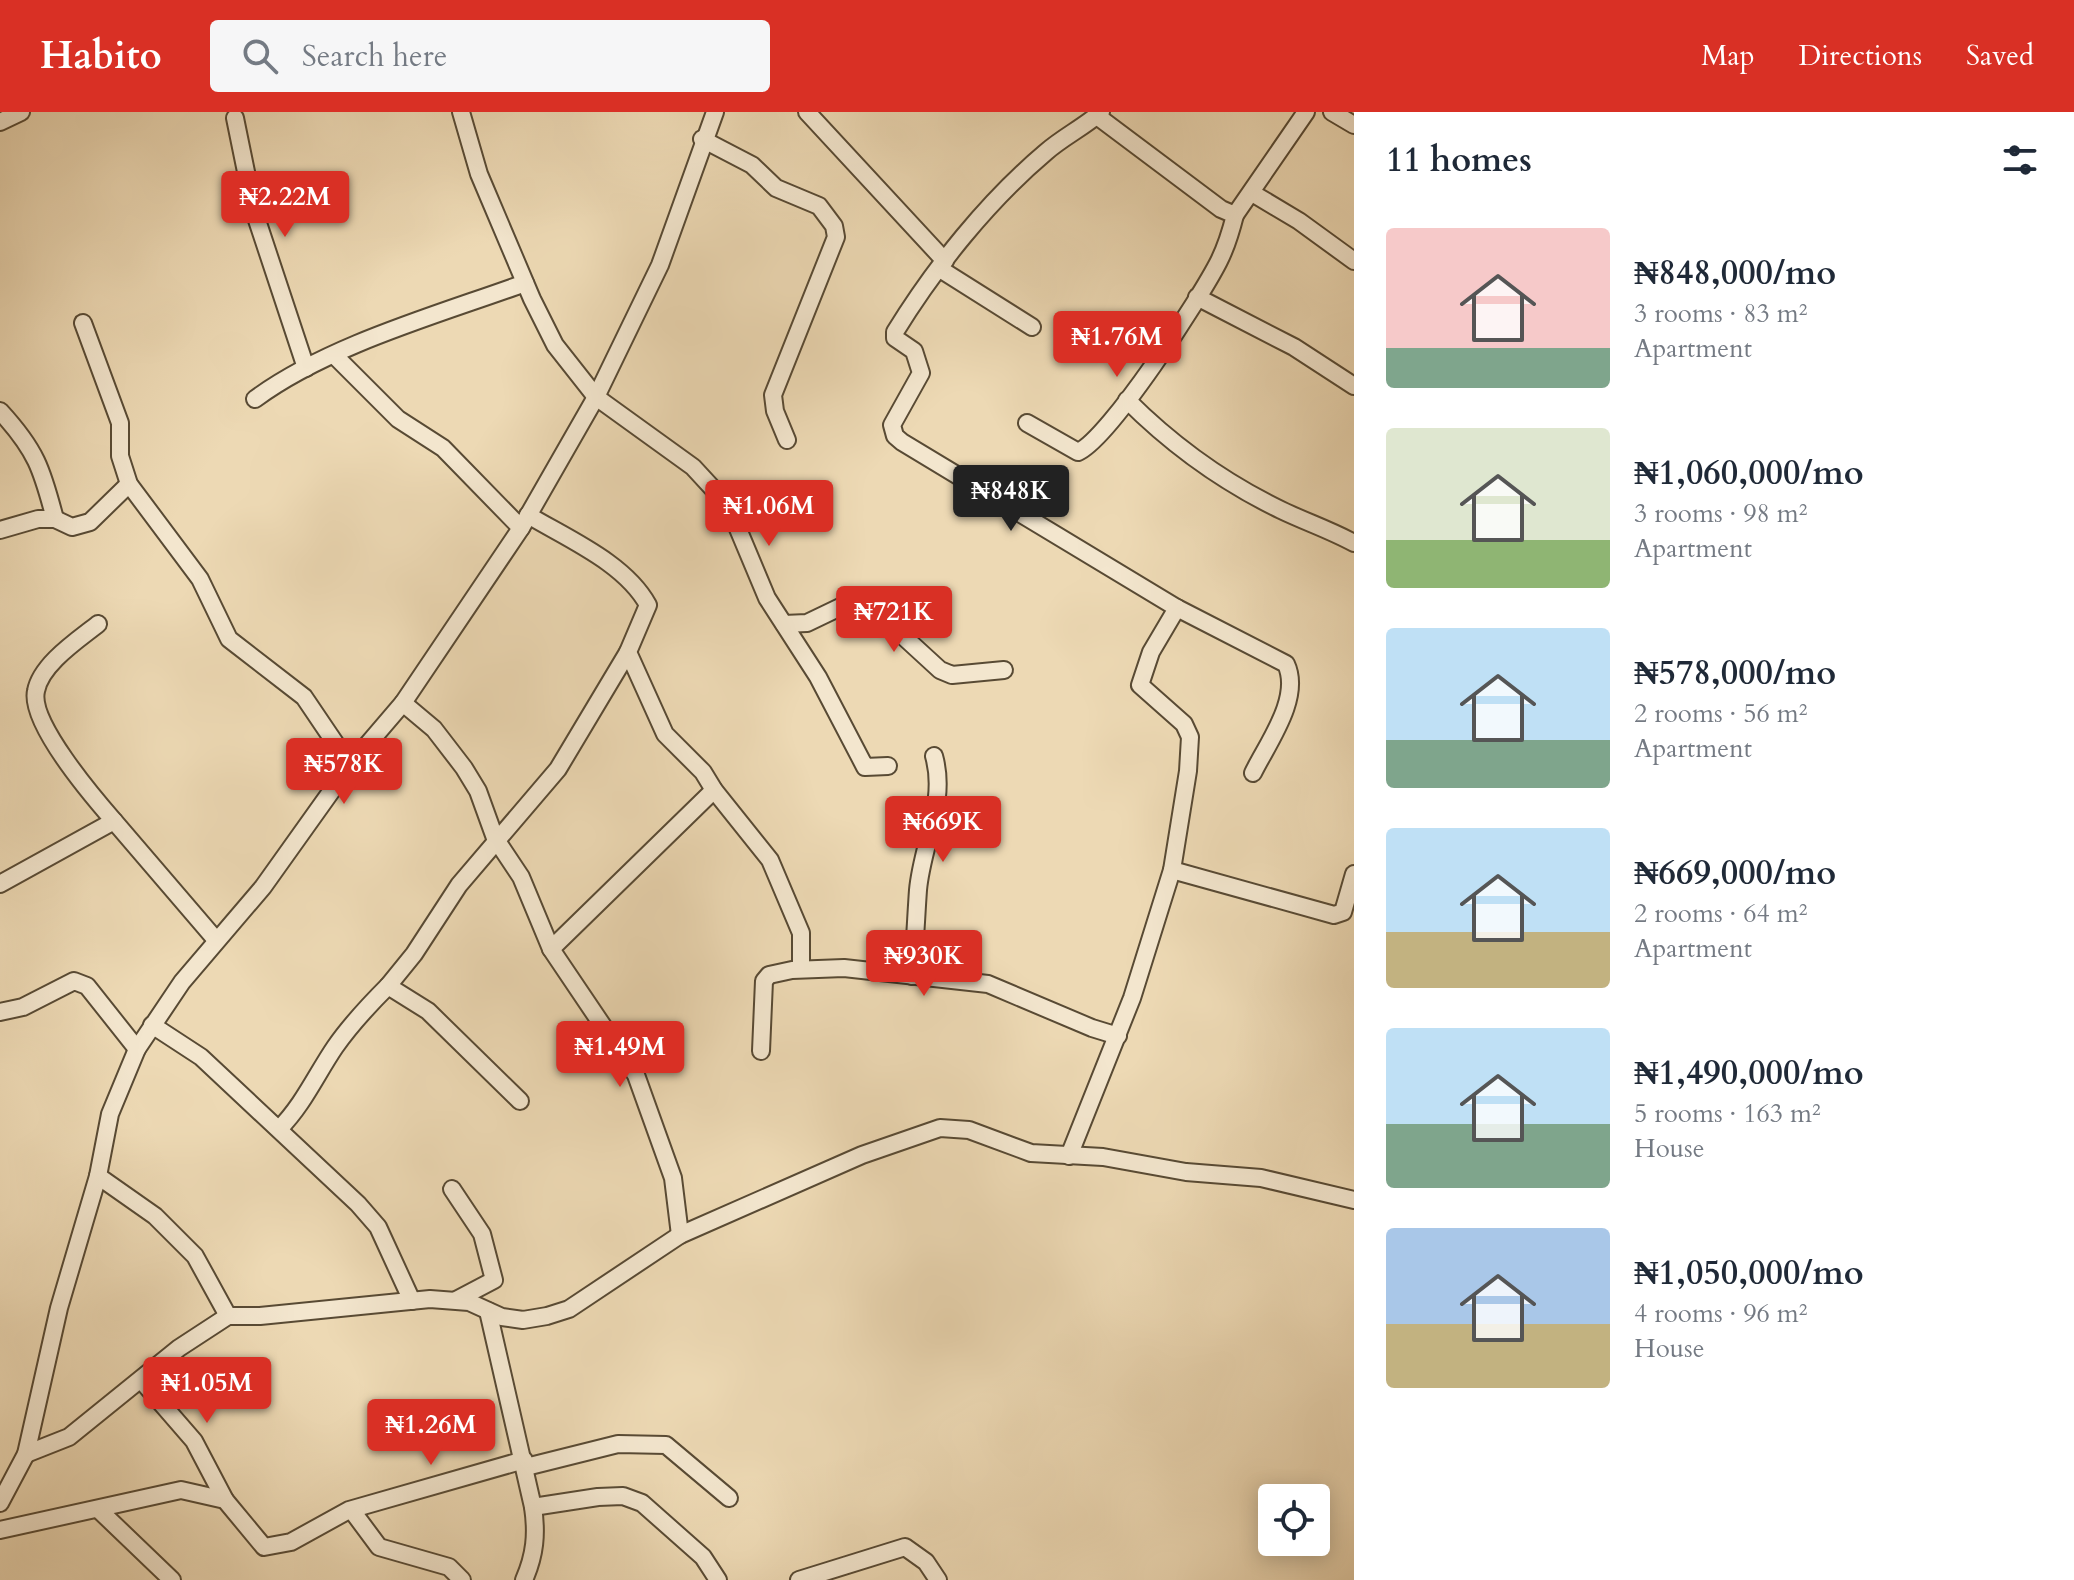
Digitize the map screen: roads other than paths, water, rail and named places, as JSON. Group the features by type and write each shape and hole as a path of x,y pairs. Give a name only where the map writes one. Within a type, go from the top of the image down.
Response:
{"street":[{"path":"0,122 21,112"},
{"path":"461,112 479,174 555,345 596,397 708,480 728,505 767,598 848,729 860,762 865,767 888,766"},
{"path":"0,1503 5,1484 26,1454 59,1308 98,1176 110,1114 137,1049 216,940 263,887 350,765 403,703 525,522 596,397 660,265 702,139 715,112"},
{"path":"807,112 942,265 1032,327"},
{"path":"1027,423 1078,452 1089,448 1127,400 1197,297 1218,263 1235,215 1306,112"},
{"path":"1332,112 1354,125"},
{"path":"1235,215 1221,209 1099,114 1043,154 942,265 895,332 895,338 914,351 921,373 892,425 895,436 1177,608 1286,664 1290,672 1284,711 1253,773"},
{"path":"235,118 254,211 306,368"},
{"path":"702,139 752,165 776,188 819,206 834,226 836,237 773,395 775,411 787,440"},
{"path":"1252,193 1299,221 1354,261"},
{"path":"255,399 306,368 525,283"},
{"path":"1197,297 1294,347 1354,386"},
{"path":"83,323 120,423 120,456 129,484 200,579 229,639 304,697 350,765"},
{"path":"279,1129 294,1114 361,1013 388,986 495,838 558,769 628,652 648,605 642,595 607,563 525,522 443,448 398,419 335,356"},
{"path":"1127,400 1152,425 1219,475 1282,511 1354,543"},
{"path":"0,411 29,443 42,471 55,519"},
{"path":"0,530 38,519 55,519 72,527 90,522 129,484"},
{"path":"784,624 807,623 857,599 867,603 940,670 952,675 1004,670"},
{"path":"1069,1156 1118,1036 1172,870 1190,737 1184,724 1140,685 1151,652 1177,608"},
{"path":"98,624 50,668 36,689 35,708 78,780 216,940"},
{"path":"628,652 665,734 703,772 770,860 801,933 801,969"},
{"path":"403,703 434,729 464,768 478,791 495,838 521,877 551,949 636,1075 673,1178 680,1235"},
{"path":"912,976 918,890 936,811 938,769 934,756"},
{"path":"551,949 714,790"},
{"path":"0,884 114,821"},
{"path":"1172,870 1334,915 1343,912 1347,905 1354,874"},
{"path":"761,1051 764,981 769,975 801,969 844,968 988,984 1118,1036"},
{"path":"0,1012 23,1007 74,981 87,986 137,1049"},
{"path":"388,986 428,1011 520,1101"},
{"path":"152,1025 201,1057 378,1227 412,1301"},
{"path":"26,1454 69,1437 99,1409 142,1381 179,1348 228,1316 456,1300 523,1320 569,1309 680,1235 862,1155 940,1128 969,1130 1031,1153 1261,1178 1354,1200"},
{"path":"98,1176 155,1216 195,1256 228,1316"},
{"path":"452,1189 482,1234 494,1280 456,1300"},
{"path":"488,1311 525,1464 537,1533 532,1562 524,1580"},
{"path":"142,1381 194,1441 225,1500 264,1547 291,1542 339,1514 525,1464 618,1444 666,1445 729,1498"},
{"path":"0,1530 181,1490 225,1500"},
{"path":"533,1507 623,1496 642,1503 703,1557 718,1580"},
{"path":"98,1509 172,1580"},
{"path":"353,1512 379,1547 449,1567 462,1580"},
{"path":"799,1580 905,1547 926,1562 938,1580"}]}
